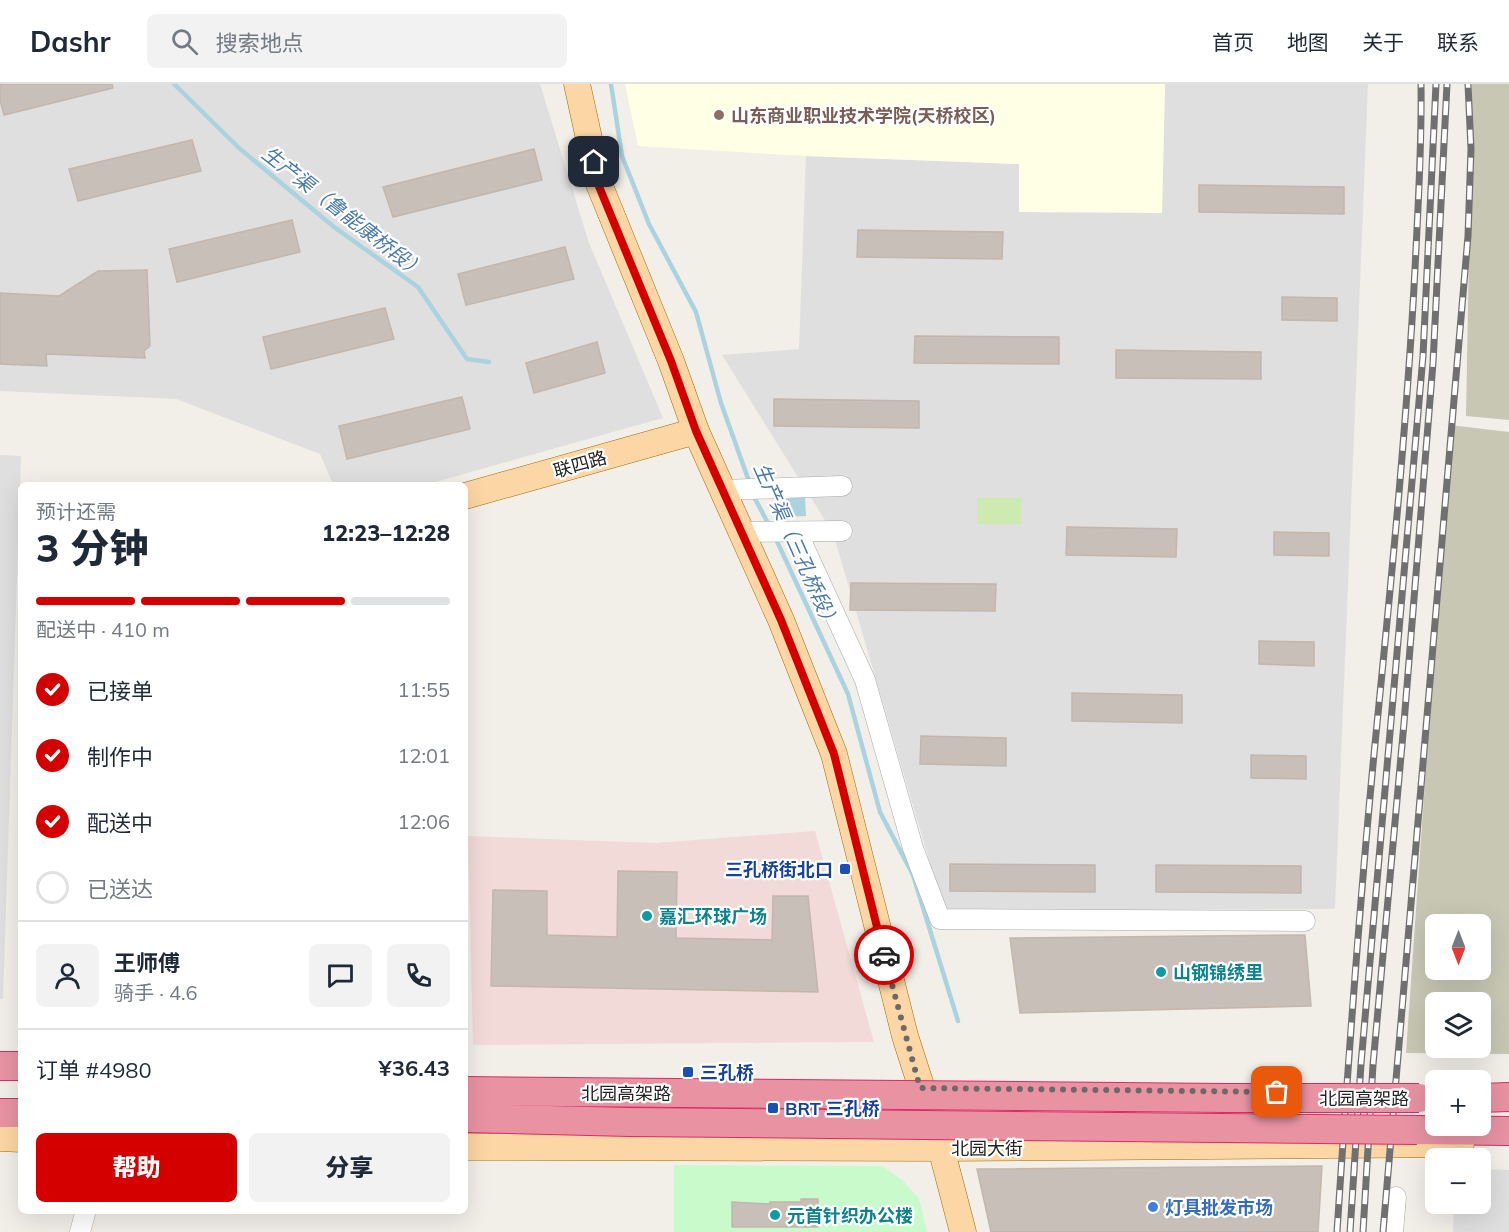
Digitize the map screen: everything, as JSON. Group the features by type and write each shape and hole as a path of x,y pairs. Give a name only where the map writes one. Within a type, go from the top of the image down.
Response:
{"highway":[{"path":"0,1066 18,1066"},
{"path":"0,1082 18,1082"},
{"name":"北园高架路","path":"468,1087 591,1093 1425,1097"},
{"path":"1491,1097 1509,1097"},
{"path":"0,1113 18,1113"},
{"name":"北园高架路","path":"468,1118 629,1122 1509,1131"}],"main road":[{"path":"577,84 598,184 671,361 696,431 722,490 752,532 781,620 834,754 904,1036 941,1148 963,1232"},
{"name":"联四路","path":"468,495 696,431"},
{"path":"0,1076 18,1076"},
{"path":"468,1087 1232,1091 1425,1097"},
{"path":"0,1138 18,1139"},
{"name":"北园大街","path":"468,1147 941,1148 1509,1144"}],"street":[{"path":"722,490 842,486"},
{"path":"752,532 842,531"},
{"path":"790,532 865,680 913,848 940,919 1305,921"},
{"path":"1393,1232 1396,1197"},
{"path":"80,1232 85,1214"}],"shaded area":[{"path":"0,84 540,84 589,243 663,418 435,482 332,482 320,454 176,399 0,391"},
{"path":"625,84 1165,84 1162,213 1019,212 1019,164 806,156 638,146"},
{"path":"1165,84 1368,84 1335,909 944,911 833,533 722,355 799,349 806,156 1019,164 1020,212 1162,212"},
{"path":"1472,84 1509,84 1509,420 1466,416"},
{"path":"1450,425 1509,432 1509,1054 1491,1054 1491,992 1425,992 1425,1053 1406,1053"},
{"path":"0,455 21,456 20,482 18,482 18,546 3,999 0,999"},
{"path":"815,831 874,1042 473,1045 468,836 656,843"},
{"path":"1491,1169 1509,1170 1509,1232 1453,1232 1454,1214 1491,1214"}],"green space":[{"path":"977,498 1021,498 1021,524 977,524"},
{"path":"674,1165 882,1166 901,1179 919,1198 927,1232 674,1232"}],"water":[{"path":"805,497 806,516 784,517 783,499"}],"building":[{"path":"0,84 112,84 113,88 4,115 0,100"},
{"path":"192,140 201,171 78,201 69,169"},
{"path":"534,149 542,180 393,217 383,187"},
{"path":"1199,185 1344,187 1344,214 1199,212"},
{"path":"292,220 300,252 177,282 169,249"},
{"path":"858,230 1003,232 1002,259 857,257"},
{"path":"565,247 574,279 466,305 458,274"},
{"path":"147,270 150,346 144,351 145,358 46,354 47,366 0,364 0,293 59,296 98,271"},
{"path":"1282,297 1337,298 1337,321 1282,320"},
{"path":"385,308 394,339 271,369 263,337"},
{"path":"915,336 1059,337 1059,364 914,363"},
{"path":"597,342 605,373 534,393 526,363"},
{"path":"1116,350 1261,352 1261,379 1116,378"},
{"path":"462,397 470,429 347,459 339,426"},
{"path":"774,399 919,401 919,428 774,426"},
{"path":"1067,527 1177,529 1176,557 1066,555"},
{"path":"1274,532 1329,533 1329,556 1274,555"},
{"path":"851,583 996,584 995,611 850,610"},
{"path":"1259,641 1314,642 1314,666 1259,664"},
{"path":"1072,693 1182,695 1182,723 1072,721"},
{"path":"921,736 1006,738 1006,766 920,764"},
{"path":"1251,755 1306,756 1306,779 1251,778"},
{"path":"950,864 1095,865 1095,892 950,891"},
{"path":"1156,865 1301,866 1301,893 1156,892"},
{"name":"嘉汇环球广场","path":"618,871 677,872 676,938 772,940 773,896 808,896 818,992 491,986 493,890 547,891 547,935 617,937"},
{"name":"山钢锦绣里","path":"1305,935 1311,1006 1020,1013 1010,938"},
{"name":"灯具批发市场","path":"1322,1166 1318,1232 991,1232 977,1169"},
{"name":"元首针织办公楼","path":"801,1199 818,1199 818,1227 732,1227 732,1202 770,1204 770,1202 801,1202"}],"waterway":[{"name":"生产渠（鲁能康桥段）","path":"174,84 239,148 334,227 418,287 467,359 489,362"},
{"name":"生产渠（三孔桥段）","path":"611,84 622,156 649,224 696,312 721,403 750,484"},
{"name":"生产渠（三孔桥段）","path":"753,495 770,527"},
{"name":"生产渠（三孔桥段）","path":"775,537 848,694 880,812 913,875 958,1021"}],"railway":[{"path":"1337,1232 1360,914 1408,383 1420,176 1421,84"},
{"path":"1350,1232 1361,1064 1423,356 1436,84"},
{"path":"1363,1232 1373,1065 1433,363 1447,84"},
{"path":"1383,1232 1468,236 1471,149 1468,84"}],"way so far":[{"path":"884,955 904,1036 920,1088 1277,1092"}],"place":[{"name":"山东商业职业技术学院(天桥校区)","path":"719,115"},
{"name":"三孔桥街北口","path":"845,869"},
{"name":"嘉汇环球广场","path":"647,916"},
{"name":"山钢锦绣里","path":"1161,972"},
{"name":"三孔桥","path":"688,1072"},
{"name":"BRT 三孔桥","path":"773,1108"},
{"name":"灯具批发市场","path":"1153,1207"},
{"name":"元首针织办公楼","path":"775,1215"}],"route":[{"path":"594,162 598,184 671,361 696,431 781,620 834,754 884,955"}]}
